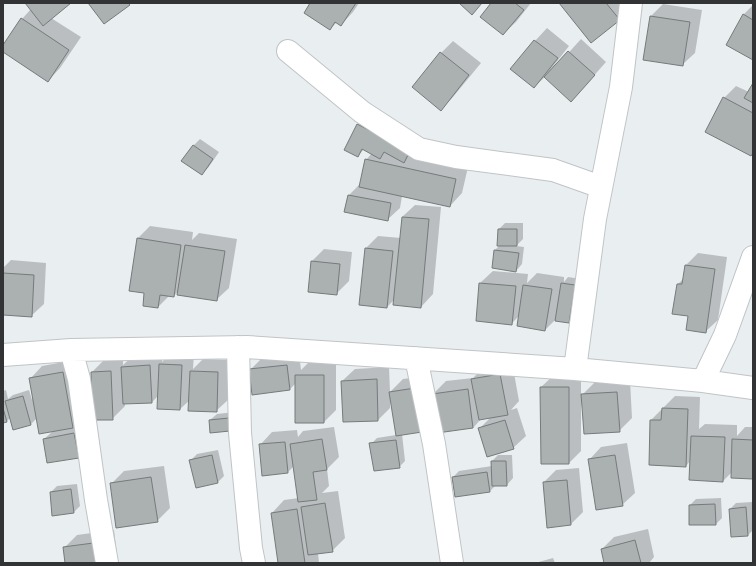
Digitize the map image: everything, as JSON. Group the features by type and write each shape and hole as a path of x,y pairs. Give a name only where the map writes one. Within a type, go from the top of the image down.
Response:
{"street":[{"path":"575,369 595,219 621,87 631,3"},
{"path":"288,51 362,112 419,149 553,170 601,187"},
{"path":"703,381 725,335 753,257"},
{"path":"3,355 71,350 238,347 575,369 703,381 753,388"},
{"path":"238,347 240,433 250,548 254,563"},
{"path":"71,350 79,379 96,500 107,563"},
{"path":"416,358 434,444 452,563"}],"building":[{"path":"25,3 71,3 43,26"},
{"path":"88,3 128,3 130,5 104,24"},
{"path":"310,3 356,3 341,26 335,22 330,30 304,13"},
{"path":"459,3 482,3 472,15"},
{"path":"491,3 515,3 524,10 503,35 480,17"},
{"path":"559,3 606,3 620,20 591,43"},
{"path":"743,14 753,20 753,60 726,45"},
{"path":"650,16 690,22 683,66 643,60"},
{"path":"21,18 69,50 48,82 3,52 3,45"},
{"path":"534,40 558,58 534,88 510,69"},
{"path":"568,51 595,75 571,102 544,77"},
{"path":"440,52 469,75 441,111 412,87"},
{"path":"753,83 753,103 744,98"},
{"path":"723,97 753,113 753,153 751,156 705,132"},
{"path":"357,124 410,151 404,163 384,152 380,159 362,149 358,157 344,150"},
{"path":"193,145 213,159 202,175 181,161"},
{"path":"365,159 456,179 450,207 359,187"},
{"path":"348,195 391,203 388,221 344,212"},
{"path":"402,217 429,219 421,308 393,305"},
{"path":"498,229 517,229 517,246 497,246"},
{"path":"137,238 181,245 174,297 160,295 158,308 143,306 144,293 129,291"},
{"path":"185,245 225,251 217,301 177,295"},
{"path":"365,248 393,251 387,308 359,305"},
{"path":"494,250 519,253 516,272 492,268"},
{"path":"311,261 340,264 337,295 308,292"},
{"path":"685,265 715,269 706,333 686,330 688,316 672,314 677,284 682,284"},
{"path":"3,273 34,275 32,317 3,315"},
{"path":"479,283 516,286 512,325 476,321"},
{"path":"561,283 575,285 569,323 555,321"},
{"path":"523,285 552,289 545,331 517,326"},
{"path":"159,364 182,365 180,410 157,409"},
{"path":"150,365 152,403 123,404 121,367"},
{"path":"287,365 290,390 252,395 249,369"},
{"path":"111,371 113,420 92,420 91,372"},
{"path":"190,371 218,372 217,412 188,411"},
{"path":"63,372 73,428 39,434 29,378"},
{"path":"500,374 508,415 479,420 471,379"},
{"path":"295,375 324,375 324,423 295,423"},
{"path":"377,379 378,421 343,422 341,381"},
{"path":"540,387 569,387 569,464 541,464"},
{"path":"415,388 422,432 396,436 389,392"},
{"path":"468,389 473,428 437,433 432,394"},
{"path":"617,392 620,432 584,434 581,394"},
{"path":"23,396 31,425 13,430 5,401"},
{"path":"3,408 7,422 3,423"},
{"path":"662,408 688,409 686,467 649,465 650,420 661,420"},
{"path":"229,418 230,431 210,433 209,420"},
{"path":"505,420 514,449 487,457 478,428"},
{"path":"74,433 79,458 47,463 43,439"},
{"path":"691,436 725,437 723,482 689,480"},
{"path":"322,439 327,470 313,472 317,500 298,502 290,444"},
{"path":"732,439 753,440 753,479 731,478"},
{"path":"396,440 400,468 374,471 369,443"},
{"path":"285,442 288,473 262,476 259,444"},
{"path":"212,455 218,483 196,488 189,460"},
{"path":"615,455 623,506 596,510 588,459"},
{"path":"491,461 506,461 507,486 492,486"},
{"path":"487,472 490,492 455,497 452,477"},
{"path":"151,477 158,522 116,528 110,483"},
{"path":"567,480 571,525 547,528 543,482"},
{"path":"71,489 74,513 52,516 50,492"},
{"path":"325,503 333,552 308,555 301,507"},
{"path":"715,504 716,525 689,525 689,505"},
{"path":"746,507 748,536 731,537 729,509"},
{"path":"297,509 305,563 278,563 271,513"},
{"path":"635,540 641,563 604,563 601,549"},
{"path":"101,542 104,563 65,563 63,547"}]}
